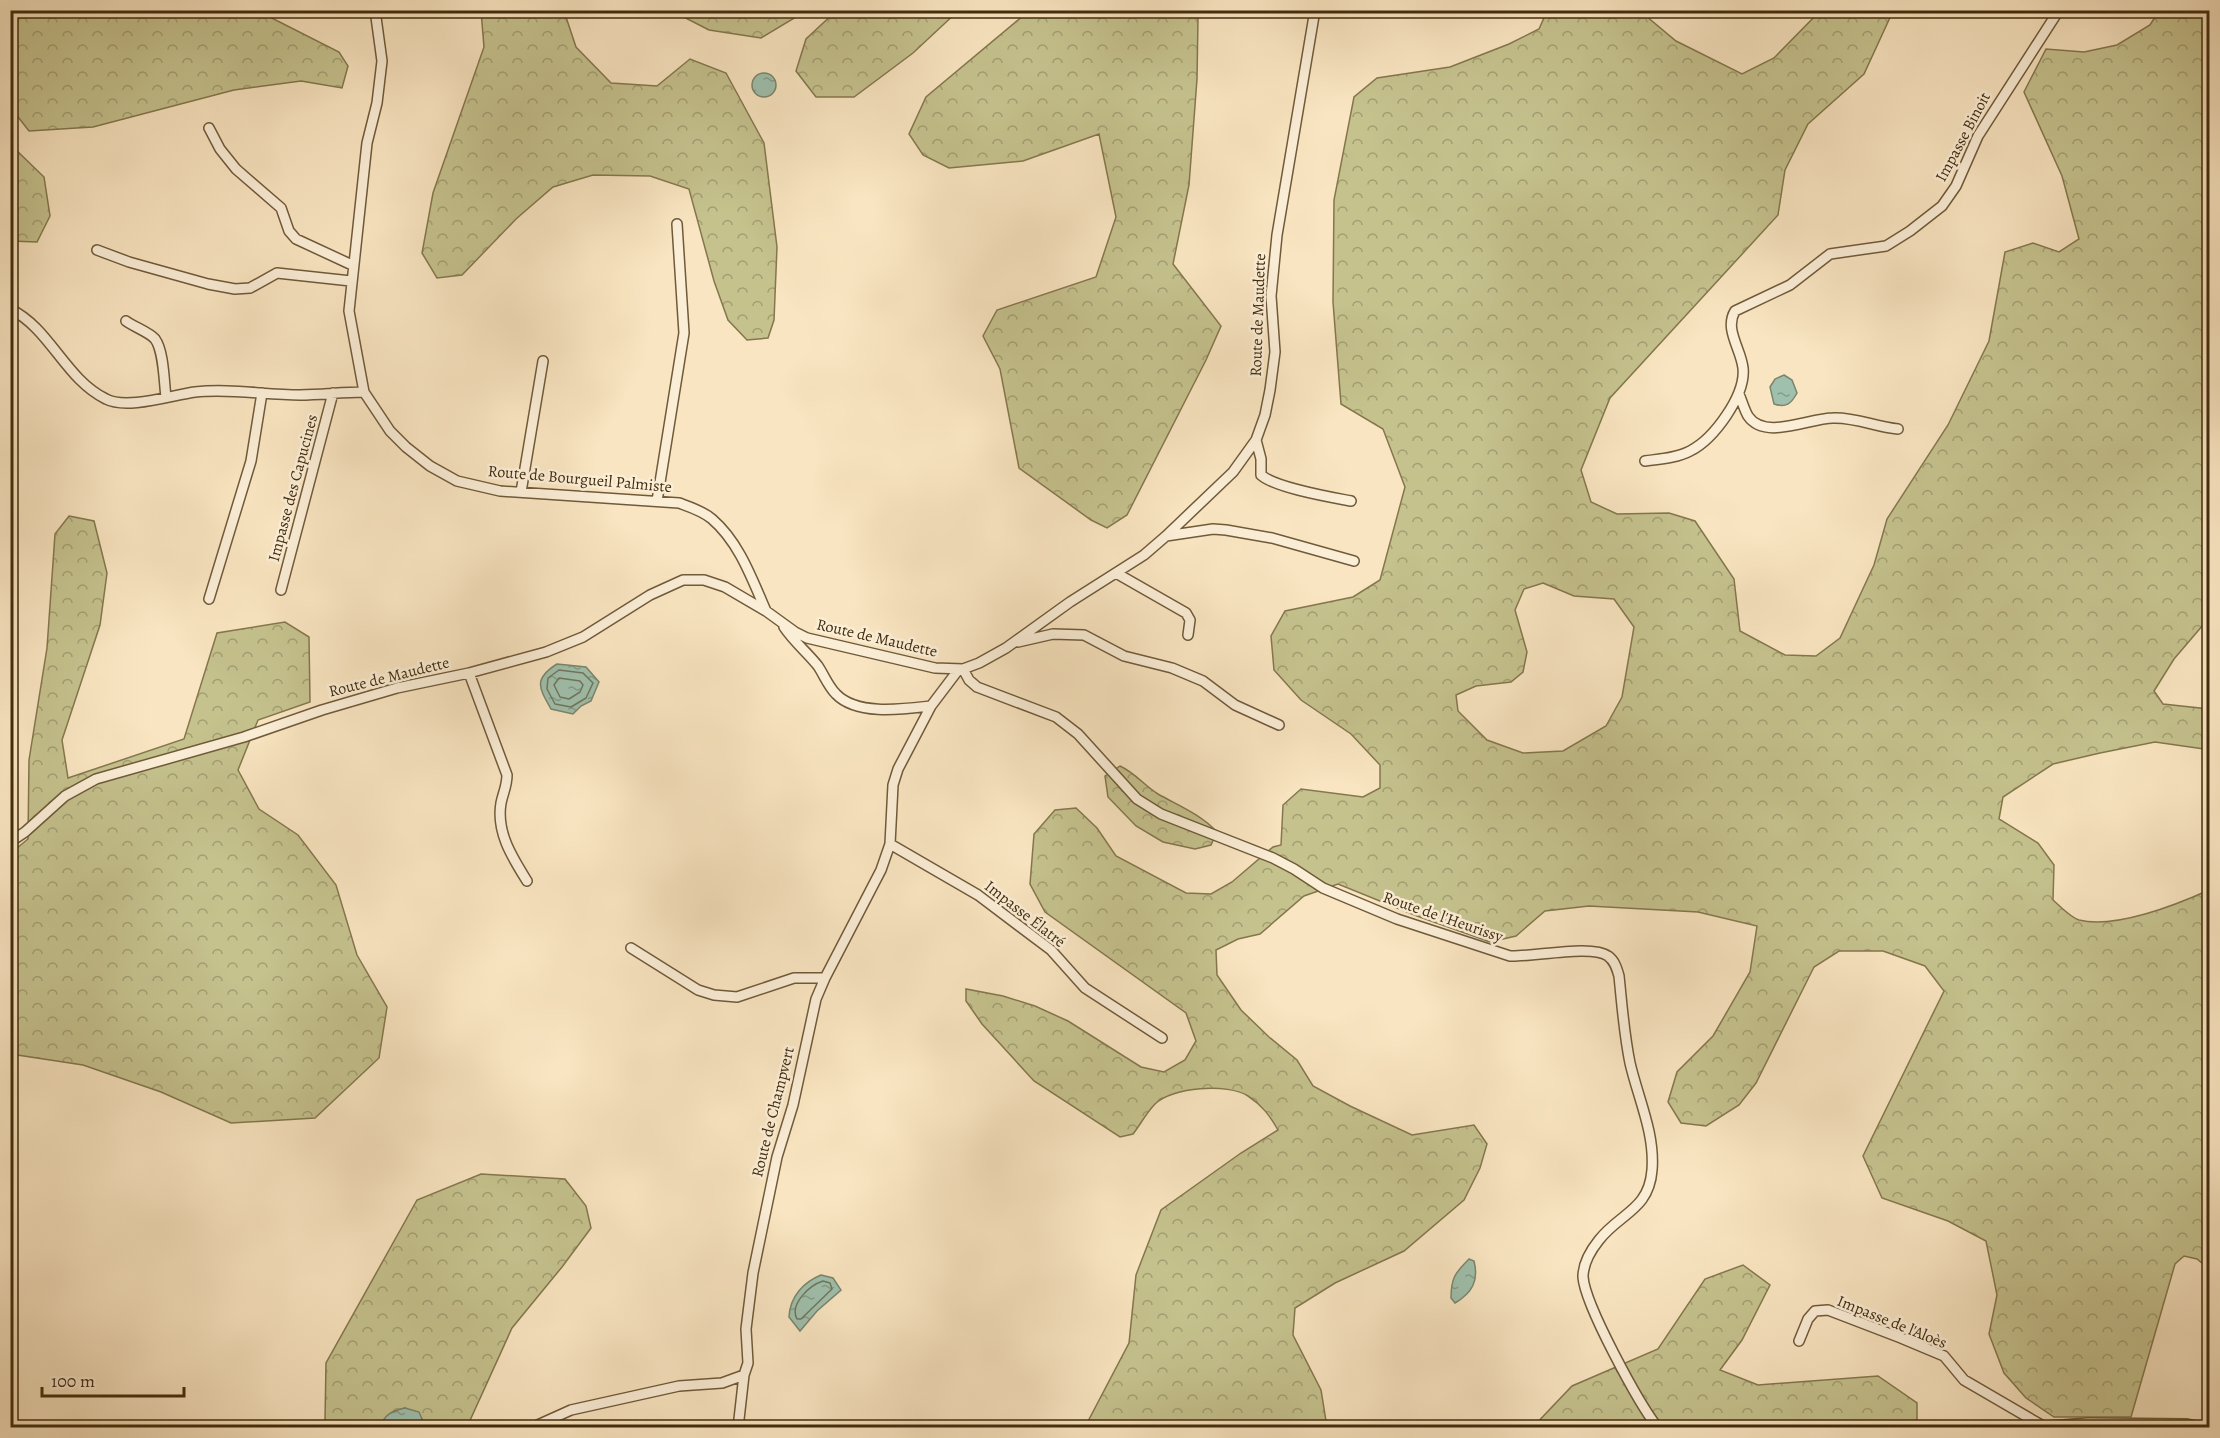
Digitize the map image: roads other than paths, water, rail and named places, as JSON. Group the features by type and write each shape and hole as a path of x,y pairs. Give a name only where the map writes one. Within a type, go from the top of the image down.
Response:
{"street":[{"name":"Route de Bourgueil Palmiste","path":"375,10 382,62 377,103 367,143 351,281 350,323 364,392 390,431 406,447 430,466 458,481 500,491 679,502 711,518 726,533 741,557 766,611"},
{"name":"Route de Maudette","path":"10,842 25,832 65,796 96,779 244,737 386,691 469,673 546,652 584,636 650,594 683,580 695,579 716,584 737,593 783,625 807,638 935,668 961,669 979,663 1012,644 1166,536 1233,472 1256,440 1265,415 1275,352 1271,296 1277,235 1316,10"},
{"name":"Impasse Binoit","path":"1645,461 1679,455 1699,446 1719,425 1738,394 1743,378 1743,366 1730,324 1735,311 1790,285 1830,254 1886,246 1942,206 1956,186 1978,136 2059,10"},
{"path":"209,128 220,149 236,170 281,207 289,231 296,239 352,265"},
{"path":"657,501 684,333 678,224"},
{"path":"97,250 129,262 235,290 250,288 277,273 351,281"},
{"path":"10,309 34,326 80,382 104,399 114,403 215,390 300,395 364,392"},
{"path":"126,321 154,338 164,370 166,397"},
{"path":"521,492 543,361"},
{"path":"209,598 251,461 262,393"},
{"name":"Impasse des Capucines","path":"282,590 333,393"},
{"path":"1738,394 1748,416 1755,423 1765,427 1779,428 1831,418 1847,418 1879,428 1898,429"},
{"path":"1256,440 1261,459 1261,475 1297,489 1350,501"},
{"path":"1166,536 1213,529 1226,530 1272,538 1354,561"},
{"path":"1116,573 1183,610 1190,620 1188,635"},
{"path":"783,625 793,640 817,665 840,698 874,709 931,706"},
{"path":"1012,644 1053,634 1084,635 1124,656 1172,668 1203,681 1235,705 1279,725"},
{"name":"Route de Champvert","path":"738,1428 744,1375 748,1363 746,1329 748,1304 777,1157 793,1105 816,999 880,870 890,844 893,784 903,759 931,706 961,669"},
{"name":"Route de l'Heurissy","path":"961,669 977,687 1056,717 1078,734 1137,799 1161,814 1273,858 1323,888 1396,919 1510,956 1527,957 1584,950 1600,952 1610,957 1619,976 1630,1064 1652,1151 1652,1168 1650,1186 1641,1203 1600,1238 1590,1252 1583,1275 1585,1290 1617,1359 1658,1428"},
{"path":"469,673 507,775 507,788 502,800 500,816 501,832 513,858 528,881"},
{"name":"Impasse Élatré","path":"890,844 978,895 1051,950 1085,988 1162,1038"},
{"path":"631,948 698,990 714,995 737,997 795,978 825,978"},
{"name":"Impasse de l'Aloès","path":"1799,1341 1808,1319 1815,1311 1828,1310 1944,1356 1964,1380 2039,1427"},
{"path":"531,1428 571,1410 679,1386 722,1383 744,1375"},
{"path":"2039,1427 2088,1423 2187,1424 2206,1428"}],"water":[{"path":"764,73 769,74 775,80 775,90 769,96 764,97 759,96 753,90 752,85 753,80 759,74"},
{"path":"1784,375 1792,380 1797,393 1793,400 1782,406 1774,404 1770,387 1775,379"},
{"path":"557,664 586,667 599,682 591,701 581,706 573,714 551,709 541,689 541,679 544,674"},
{"path":"1469,1259 1474,1261 1475,1280 1470,1291 1455,1303 1451,1298 1453,1281 1457,1272"},
{"path":"821,1275 833,1278 841,1290 817,1311 800,1331 789,1317 792,1303 804,1286"},
{"path":"405,1408 419,1412 422,1419 418,1427 381,1427 384,1419 390,1414"}]}
